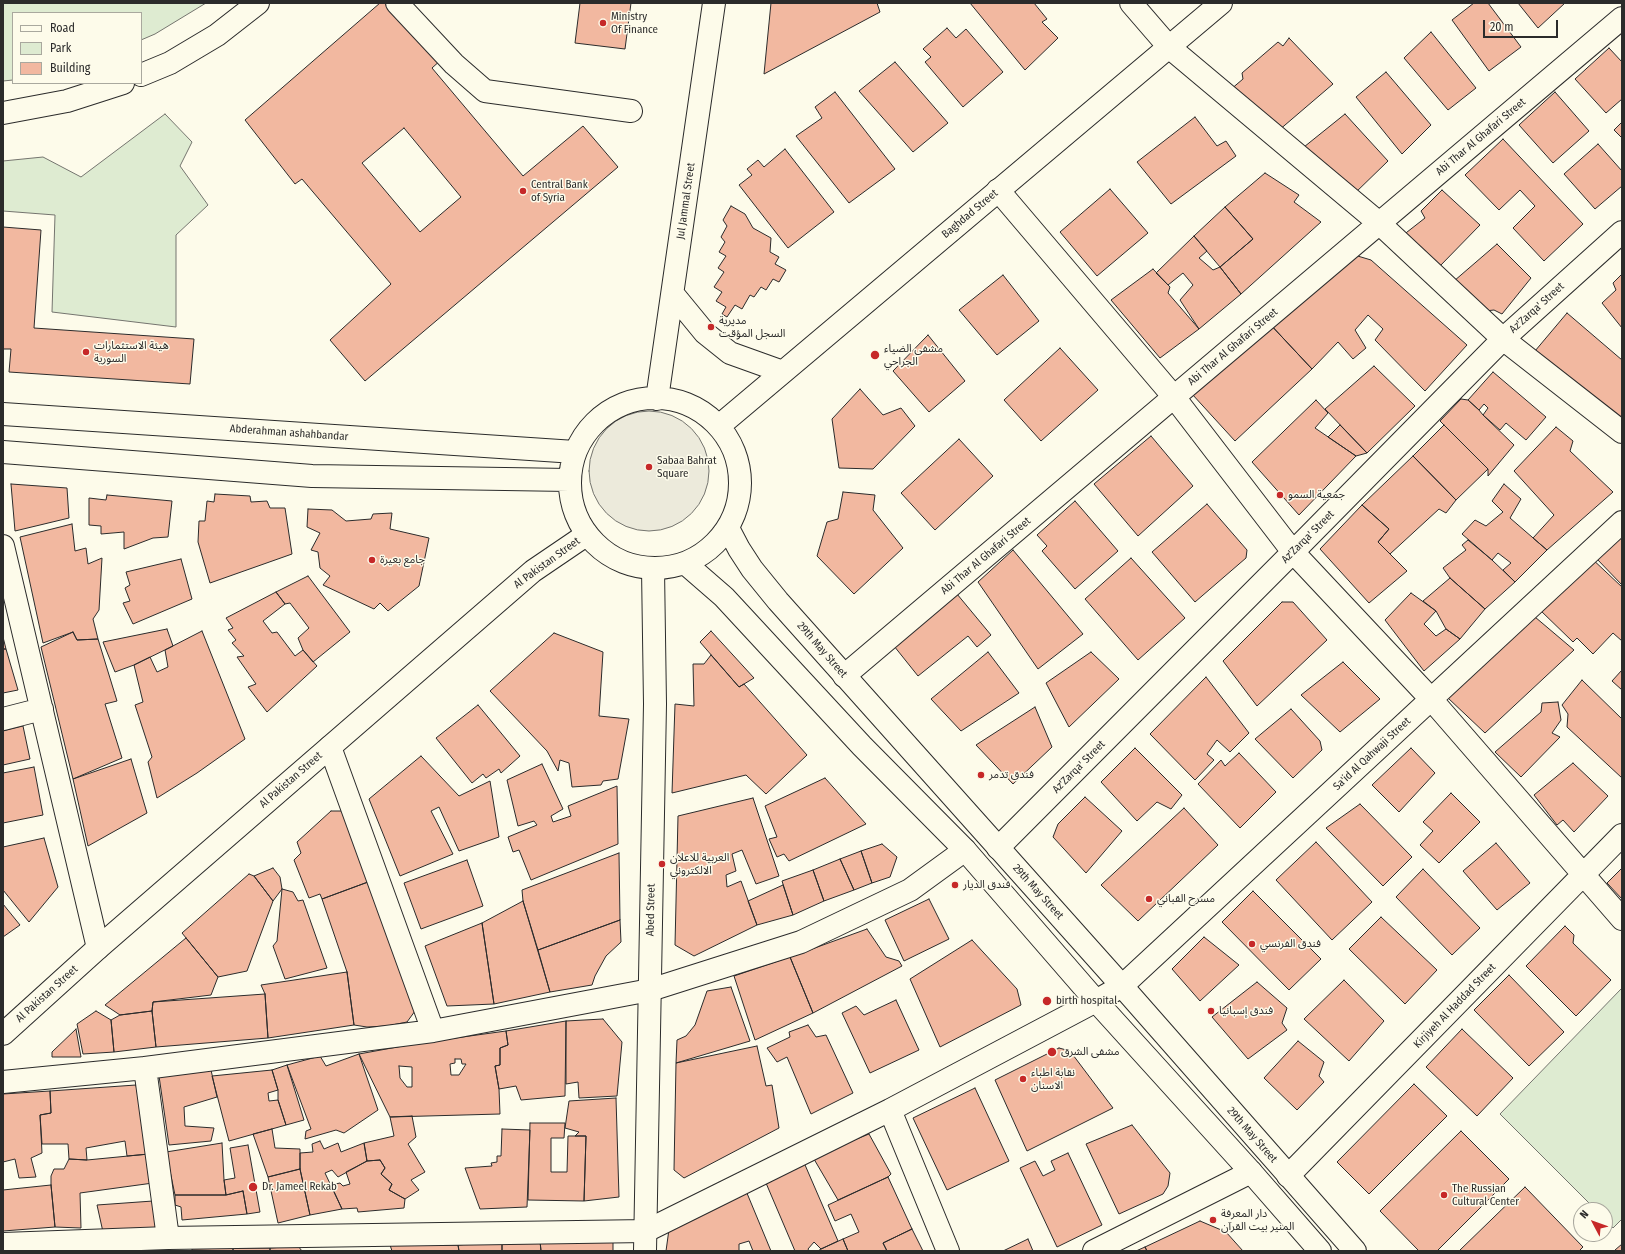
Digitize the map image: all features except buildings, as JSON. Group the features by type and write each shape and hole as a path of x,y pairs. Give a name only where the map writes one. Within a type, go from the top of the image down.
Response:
{"street":[{"path":"142,75 170,63 216,35 258,3"},
{"path":"397,3 454,64 485,91 631,111"},
{"name":"Jul Jammal Street","path":"657,399 714,3"},
{"path":"1131,3 1169,47 1379,223 1503,339 1622,432"},
{"name":"Baghdad Street","path":"719,426 1221,3"},
{"name":"Abi Thar Al Ghafari Street","path":"844,676 1622,18"},
{"path":"3,113 67,102 120,84"},
{"path":"998,190 1174,397 1294,552 1431,699 1622,919"},
{"name":"Az'Zarqa' Street","path":"998,848 1294,552 1503,339 1622,232"},
{"path":"673,294 705,333 730,352 783,372"},
{"path":"640,399 669,399 696,408 719,426 734,449 741,476 738,503 728,528 710,549 686,564 652,569 632,566 607,555 586,535 573,509 569,480 575,452 590,427 612,409 640,399"},
{"name":"Abderahman ashahbandar","path":"3,414 575,452"},
{"path":"3,452 312,476 569,480"},
{"name":"Sa'id Al Qahwaji Street","path":"645,1241 1122,986 1622,522"},
{"name":"29th May Street","path":"728,528 739,550 752,569 844,676 1122,986 1355,1251"},
{"name":"Al Pakistan Street","path":"3,1034 98,948 533,571 586,535"},
{"path":"3,546 7,583 42,709 98,948"},
{"path":"686,564 724,597 862,746 965,850 1096,1001 1251,1172 1320,1251"},
{"name":"Abed Street","path":"645,1241 655,704 652,569"},
{"path":"3,719 42,709"},
{"path":"330,747 433,1031"},
{"name":"Kirjiyeh Al Haddad Street","path":"1288,1176 1622,835"},
{"path":"3,1082 145,1068 433,1031 650,990 801,942 910,890 965,850"},
{"path":"145,1068 168,1238"},
{"path":"890,1110 948,1251"},
{"path":"1094,1251 1251,1172"},
{"path":"3,1244 168,1238 645,1241"}],"green space":[{"path":"3,3 206,3 155,34 142,40 142,12 12,12 12,80 3,81"},
{"path":"165,114 192,142 180,166 208,205 176,235 176,327 52,312 55,215 3,211 3,161 43,157 81,177"},
{"path":"1622,988 1622,1219 1613,1228 1613,1202 1588,1202 1500,1114"}],"shaded area":[{"name":"Sabaa Bahrat Square","path":"649,411 672,416 691,429 704,448 709,471 704,494 691,513 672,526 649,531 626,526 607,513 594,494 589,471 594,448 607,429 626,416"}],"place":[{"name":"Ministry Of Finance","path":"603,23"},
{"name":"Central Bank of Syria","path":"523,191"},
{"name":"مديرية السجل المؤقت","path":"711,327"},
{"name":"هيئة الاستثمارات السورية","path":"86,352"},
{"name":"مشفى الضياء الجراحي","path":"875,355"},
{"name":"Sabaa Bahrat Square","path":"649,467"},
{"name":"جمعية السمو","path":"1280,495"},
{"name":"جامع بعيرة","path":"372,560"},
{"name":"فندق تدمر","path":"981,775"},
{"name":"العربية للاعلان الالكتروني","path":"662,864"},
{"name":"فندق الديار","path":"955,885"},
{"name":"مسرح القباني","path":"1149,899"},
{"name":"فندق الفرنسي","path":"1252,944"},
{"name":"birth hospital","path":"1047,1001"},
{"name":"فندق إسبانيا","path":"1211,1011"},
{"name":"مشفى الشرق","path":"1052,1052"},
{"name":"نقابة اطباء الاسنان","path":"1023,1079"},
{"name":"Dr. Jameel Rekab","path":"253,1187"},
{"name":"The Russian Cultural Center","path":"1444,1195"},
{"name":"دار المعرفة المنير بيت القرآن","path":"1213,1220"}]}
